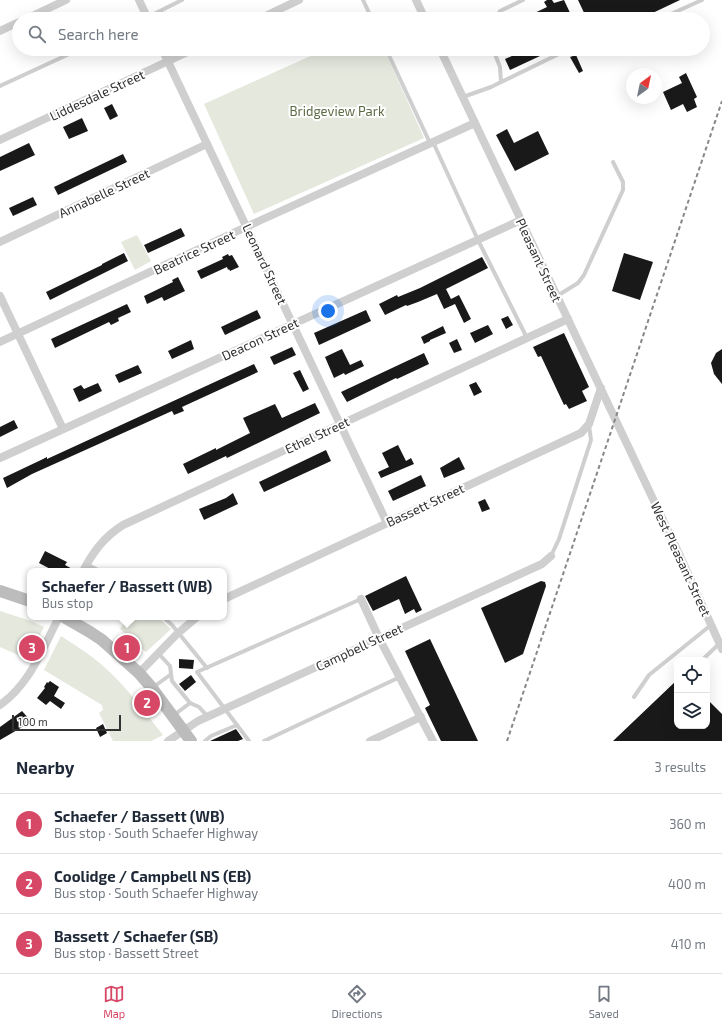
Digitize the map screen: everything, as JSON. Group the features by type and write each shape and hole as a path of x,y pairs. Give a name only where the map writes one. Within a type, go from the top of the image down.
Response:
{"main road":[{"path":"0,591 27,600"},
{"path":"69,620 102,640 139,673 191,741"}],"street":[{"path":"41,12 66,0"},
{"path":"139,0 144,12"},
{"path":"273,12 299,0"},
{"path":"416,0 422,12"},
{"path":"0,31 12,25"},
{"name":"Leonard Street","path":"166,56 387,523"},
{"name":"Liddesdale Street","path":"0,140 179,56"},
{"name":"Pleasant Street","path":"443,56 639,471"},
{"name":"Beatrice Street","path":"0,342 474,123"},
{"name":"Annabelle Street","path":"0,242 207,144"},
{"name":"Deacon Street","path":"0,458 520,220"},
{"path":"0,296 63,429"},
{"name":"Ethel Street","path":"84,568 101,542 123,525 568,319"},
{"path":"589,424 601,388"},
{"name":"Bassett Street","path":"227,598 581,433 589,424"},
{"name":"West Pleasant Street","path":"639,471 721,646"},
{"name":"Campbell Street","path":"168,741 183,730 208,717 542,564 551,556"},
{"path":"360,599 433,741"},
{"path":"0,705 13,694 28,676 57,620"},
{"path":"139,673 194,620"},
{"path":"370,741 421,717"}],"lane":[{"path":"159,12 182,0"},
{"path":"364,0 369,12"},
{"path":"500,12 523,0"},
{"path":"675,12 702,0"},
{"path":"0,86 65,56"},
{"path":"389,56 527,338"},
{"path":"496,56 500,67 501,82"},
{"path":"462,97 491,87 555,56"},
{"path":"557,296 578,283 584,275 623,190 623,182 613,162"},
{"path":"551,556 559,539 591,440 589,424"},
{"path":"248,741 197,672 360,599"},
{"path":"166,620 179,633 207,668"},
{"path":"634,697 649,675 711,625"},
{"path":"706,657 721,646"},
{"path":"158,654 170,666 170,676 172,681 190,703 199,707 208,717"},
{"path":"155,692 170,676"},
{"path":"264,741 400,677"},
{"path":"173,716 190,703"},
{"path":"205,741 211,736 237,725"}],"green space":[{"name":"Bridgeview Park","path":"310,56 387,56 424,138 254,214 204,104"},
{"path":"137,235 151,261 135,270 121,242"},
{"path":"0,611 44,627 27,659 0,647"},
{"path":"126,620 161,620 171,629 146,652 120,629"},
{"path":"61,636 92,657 119,681 163,735 151,741 113,741 99,713 103,710 102,705 44,670"}],"building":[{"path":"547,0 552,0 554,3 564,0 570,12 537,12 547,7 544,2"},
{"path":"578,0 680,0 655,12 584,12"},
{"path":"512,56 540,56 510,70 505,59"},
{"path":"576,56 583,71 579,73 570,57"},
{"path":"686,73 697,97 694,99 697,107 687,112 683,104 671,110 663,92 682,83 679,77"},
{"path":"112,104 118,116 110,120 104,108"},
{"path":"82,118 88,131 69,139 63,127"},
{"path":"507,129 514,143 538,131 549,154 515,171 496,135"},
{"path":"29,143 35,155 0,171 0,157"},
{"path":"123,154 127,162 58,195 54,187"},
{"path":"33,197 37,205 13,216 9,208"},
{"path":"181,228 185,236 148,253 144,245"},
{"path":"124,253 128,261 50,300 46,292"},
{"path":"624,253 653,262 640,300 612,291"},
{"path":"228,254 229,256 232,255 239,267 230,271 227,267 201,279 197,271 223,259 222,257"},
{"path":"482,257 488,268 446,289 451,299 459,295 471,319 464,323 455,304 444,309 437,294 407,306 406,305 385,315 379,304 397,295 398,297 420,288"},
{"path":"178,277 185,291 164,301 162,297 147,304 144,296 173,282 172,280"},
{"path":"127,304 131,312 118,318 119,321 111,325 109,322 55,348 51,339"},
{"path":"257,310 261,318 225,335 221,327"},
{"path":"366,310 371,321 319,345 314,333"},
{"path":"508,316 513,325 506,329 501,319"},
{"path":"488,325 493,334 475,343 470,333"},
{"path":"443,326 446,333 424,344 421,337"},
{"path":"564,333 589,387 582,391 587,401 569,409 566,404 564,405 541,356 538,357 533,347"},
{"path":"457,339 462,350 454,353 449,343"},
{"path":"191,340 194,349 172,359 168,351"},
{"path":"292,347 296,355 274,365 270,357"},
{"path":"342,349 350,365 361,360 364,366 345,375 344,373 334,378 325,357"},
{"path":"722,349 722,384 714,374 711,363 716,353"},
{"path":"424,353 429,364 347,402 341,392"},
{"path":"254,364 258,372 182,407 184,411 174,415 172,411 32,474 7,488 3,478"},
{"path":"138,365 142,373 119,383 115,375"},
{"path":"300,370 309,389 303,392 293,373"},
{"path":"476,382 482,392 474,396 469,385"},
{"path":"98,383 102,391 79,402 73,389 81,385 84,389"},
{"path":"315,403 320,413 227,458 226,456 188,474 183,464 250,433 243,418 275,404 282,418"},
{"path":"14,420 18,428 0,437 0,427"},
{"path":"398,445 406,461 411,458 414,464 381,478 378,472 389,467 382,453"},
{"path":"326,450 331,461 264,492 259,482"},
{"path":"459,457 465,469 444,478 440,468"},
{"path":"421,475 426,486 393,501 388,491"},
{"path":"233,493 238,504 204,520 199,509 226,498"},
{"path":"485,499 490,509 482,512 478,502"},
{"path":"45,551 67,562 65,565 70,568 48,568 39,563"},
{"path":"406,576 422,610 416,613 414,609 405,614 399,599 373,611 365,596"},
{"path":"541,581 545,582 546,586 523,654 505,663 481,608"},
{"path":"430,639 478,741 441,741 425,708 430,705 405,651"},
{"path":"179,659 194,660 193,669 179,668"},
{"path":"191,675 196,682 185,691 179,684"},
{"path":"50,681 59,687 54,696 65,703 61,709 50,701 46,705 37,698 45,688 44,687 47,682 48,683"},
{"path":"674,683 674,729 710,729 710,702 722,714 722,741 613,741"},
{"path":"22,711 30,720 24,726 0,740 0,727"},
{"path":"103,724 107,733 100,737 96,728"},
{"path":"236,729 243,739 238,741 210,741"}],"railway":[{"path":"507,741 722,101"}],"place":[{"name":"Bassett / Schaefer (SB)","path":"32,648"},
{"name":"Schaefer / Bassett (WB)","path":"127,648"},
{"name":"Coolidge / Campbell NS (EB)","path":"147,703"}]}
